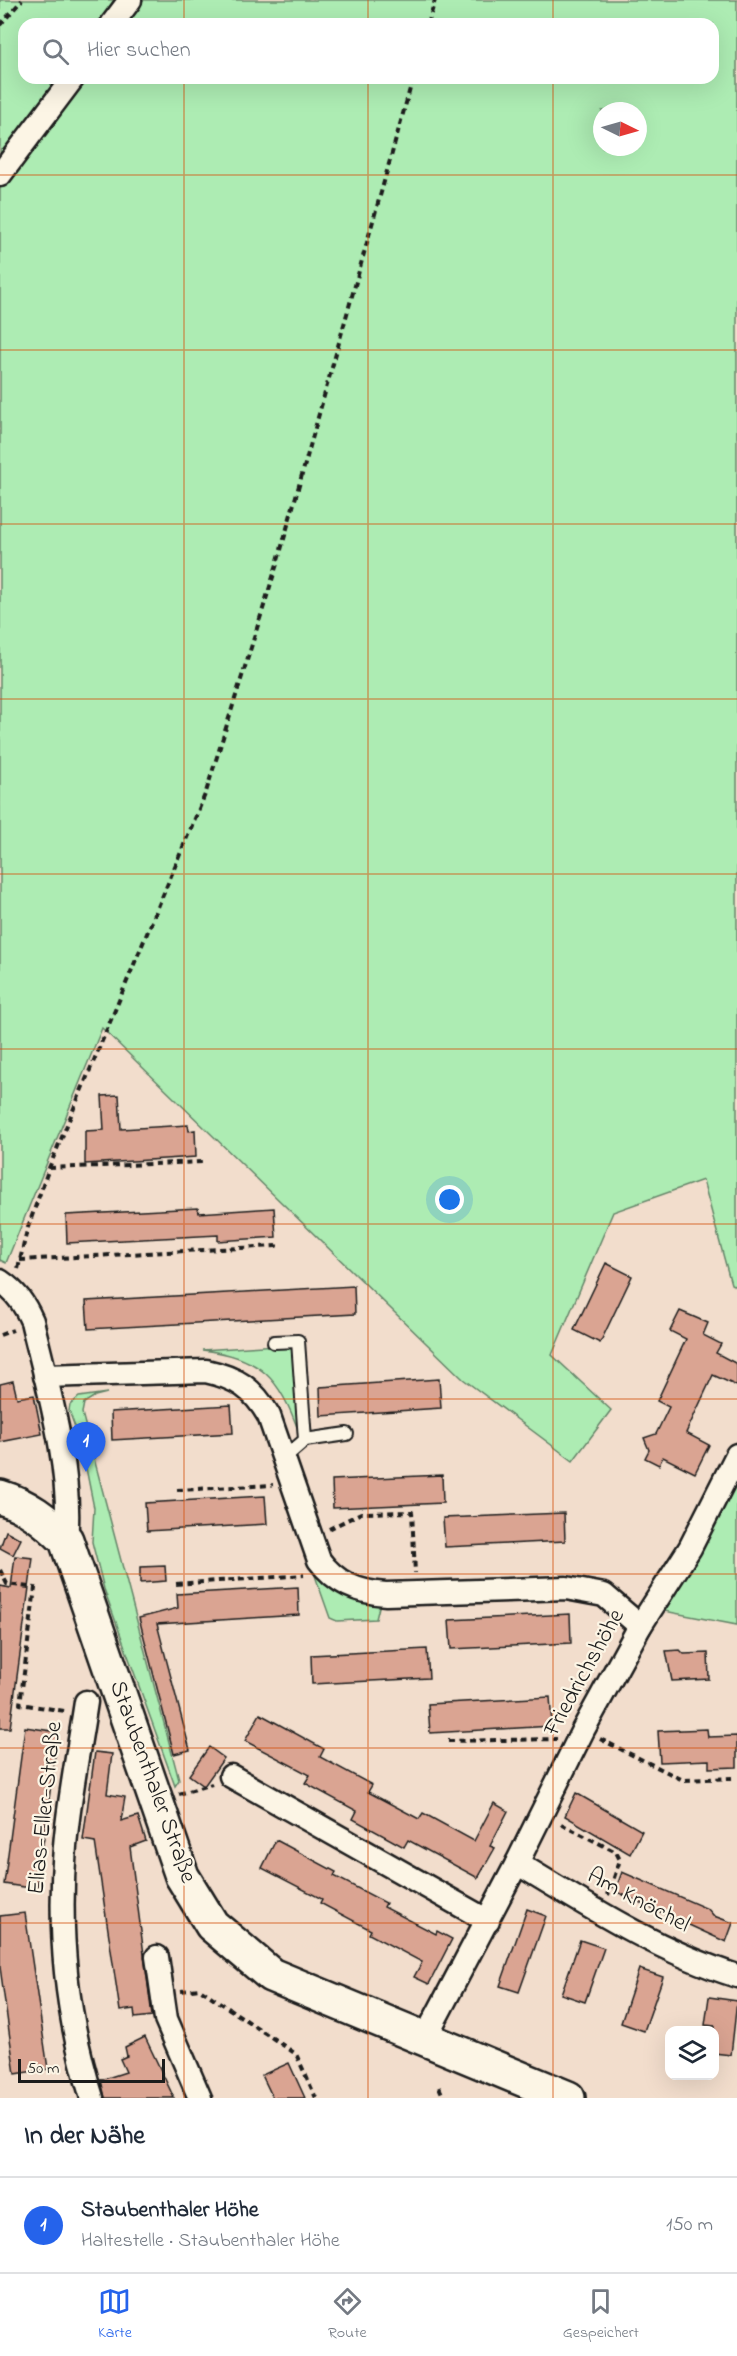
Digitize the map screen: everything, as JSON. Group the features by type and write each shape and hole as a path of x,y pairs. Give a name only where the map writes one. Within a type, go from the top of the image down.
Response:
{"main road":[{"name":"Staubenthaler Straße","path":"0,1497 17,1502 46,1519 66,1540 182,1876 212,1925 271,1975 568,2098"}],"street":[{"path":"116,18 130,0"},
{"path":"0,175 68,84"},
{"path":"7,1286 24,1304 32,1322 45,1376 69,1508 66,1540"},
{"path":"45,1376 206,1371 225,1375 245,1384 259,1398 269,1416 310,1538 325,1568 344,1584 362,1591 415,1593 566,1588 604,1595 640,1626"},
{"name":"Friedrichshöhe","path":"425,2038 488,1921 581,1734 640,1626 690,1548 737,1455"},
{"name":"Elias-Eller-Straße","path":"85,1708 65,1845 63,1956 69,2002 92,2098"},
{"path":"231,1776 488,1921"},
{"name":"Am Knöchel","path":"517,1863 600,1914 669,1951 737,1976"},
{"path":"157,1957 166,2019 200,2098"}],"lane":[{"path":"274,1342 298,1341 305,1440"},
{"path":"283,1459 305,1440 347,1434"}],"path":[{"path":"0,25 22,0"},
{"path":"430,18 435,0"},
{"path":"7,1286 20,1260 27,1230 50,1168 206,792 277,564 411,84"},
{"path":"50,1168 203,1162"},
{"path":"20,1260 276,1246 276,1240"},
{"path":"177,1490 267,1486"},
{"path":"310,1538 361,1513 412,1512 415,1593"},
{"path":"176,1584 297,1577 325,1568"},
{"path":"0,1570 7,1584 35,1588 20,1704 85,1708"},
{"path":"448,1741 581,1734 683,1780 732,1778"},
{"path":"155,1799 203,1788 231,1776"},
{"path":"561,1824 616,1852 620,1860 600,1914"},
{"path":"162,1994 200,1989 210,1995 296,2054 316,2098"},
{"path":"439,2087 444,2098"}],"green space":[{"path":"0,0 737,0 737,1287 731,1284 703,1180 613,1212 552,1355 611,1410 573,1461 463,1379 102,1028 6,1263 0,1260"},
{"path":"293,1344 299,1433 284,1398 266,1374 239,1358 202,1350"},
{"path":"107,1393 95,1396 84,1403 82,1413 179,1780 175,1786 104,1589 92,1542 94,1508 81,1443 69,1411 70,1405 79,1397"},
{"path":"737,1461 737,1625 664,1611"},
{"path":"307,1553 380,1603 376,1619 337,1621 330,1618"}],"building":[{"path":"119,1095 121,1129 188,1125 189,1131 195,1130 196,1157 85,1164 85,1131 104,1130 102,1096"},
{"path":"198,1208 199,1213 274,1208 276,1237 218,1241 218,1235 67,1243 66,1215"},
{"path":"606,1263 632,1276 600,1343 574,1330"},
{"path":"354,1286 355,1314 88,1329 86,1301"},
{"path":"680,1311 708,1323 703,1335 721,1344 716,1353 737,1364 737,1386 713,1375 686,1433 709,1445 695,1473 663,1457 659,1465 645,1458 649,1450 644,1438 656,1434 669,1407 657,1401 686,1339 670,1331"},
{"path":"439,1379 441,1408 321,1416 320,1387"},
{"path":"13,1381 17,1398 34,1395 42,1434 0,1442 0,1384"},
{"path":"231,1405 233,1433 112,1440 111,1412"},
{"path":"442,1475 443,1503 333,1508 332,1480"},
{"path":"265,1496 267,1524 147,1531 145,1503"},
{"path":"564,1513 565,1541 445,1547 443,1518"},
{"path":"6,1531 21,1539 13,1555 0,1548"},
{"path":"15,1556 33,1558 10,1728 0,1728 0,1586 11,1588"},
{"path":"165,1566 166,1581 140,1583 140,1567"},
{"path":"298,1587 299,1615 157,1624 190,1750 174,1754 139,1618 178,1608 177,1594"},
{"path":"570,1614 571,1643 451,1649 449,1620"},
{"path":"427,1649 429,1678 312,1684 311,1655"},
{"path":"680,1650 684,1654 708,1653 709,1679 672,1681 666,1651"},
{"path":"550,1697 552,1726 430,1733 428,1704"},
{"path":"260,1714 324,1749 320,1757 372,1785 368,1792 419,1819 423,1813 474,1841 494,1803 508,1811 490,1846 495,1848 478,1878 408,1840 404,1847 353,1819 357,1811 305,1783 310,1775 245,1741"},
{"path":"25,1727 58,1732 37,1889 4,1884"},
{"path":"707,1729 708,1737 737,1736 737,1767 709,1768 709,1760 660,1762 658,1731"},
{"path":"209,1747 224,1758 204,1786 189,1775"},
{"path":"95,1752 112,1754 107,1794 125,1797 121,1821 138,1816 146,1841 130,1847 152,2016 135,2018 134,2009 120,2011 95,1842 83,1840"},
{"path":"576,1793 642,1831 630,1854 565,1816"},
{"path":"276,1840 336,1872 334,1876 386,1903 384,1907 436,1934 437,1931 452,1939 429,1984 414,1977 422,1962 369,1934 371,1930 320,1903 322,1899 262,1868"},
{"path":"622,1872 708,1909 714,1916 733,1923 726,1942 615,1891"},
{"path":"527,1909 546,1916 519,1992 500,1986"},
{"path":"25,1913 48,2069 15,2074 0,1967 0,1916"},
{"path":"580,1940 604,1948 585,2002 561,1994"},
{"path":"639,1969 663,1977 644,2031 621,2023"},
{"path":"709,1997 737,2001 731,2055 719,2054 719,2026 705,2025"},
{"path":"145,2037 174,2098 105,2098 101,2080 126,2072 120,2059 127,2056 125,2047"},
{"path":"289,2063 305,2098 273,2098 262,2075"}],"place":[{"name":"Staubenthaler Höhe","path":"86,1472"}]}
